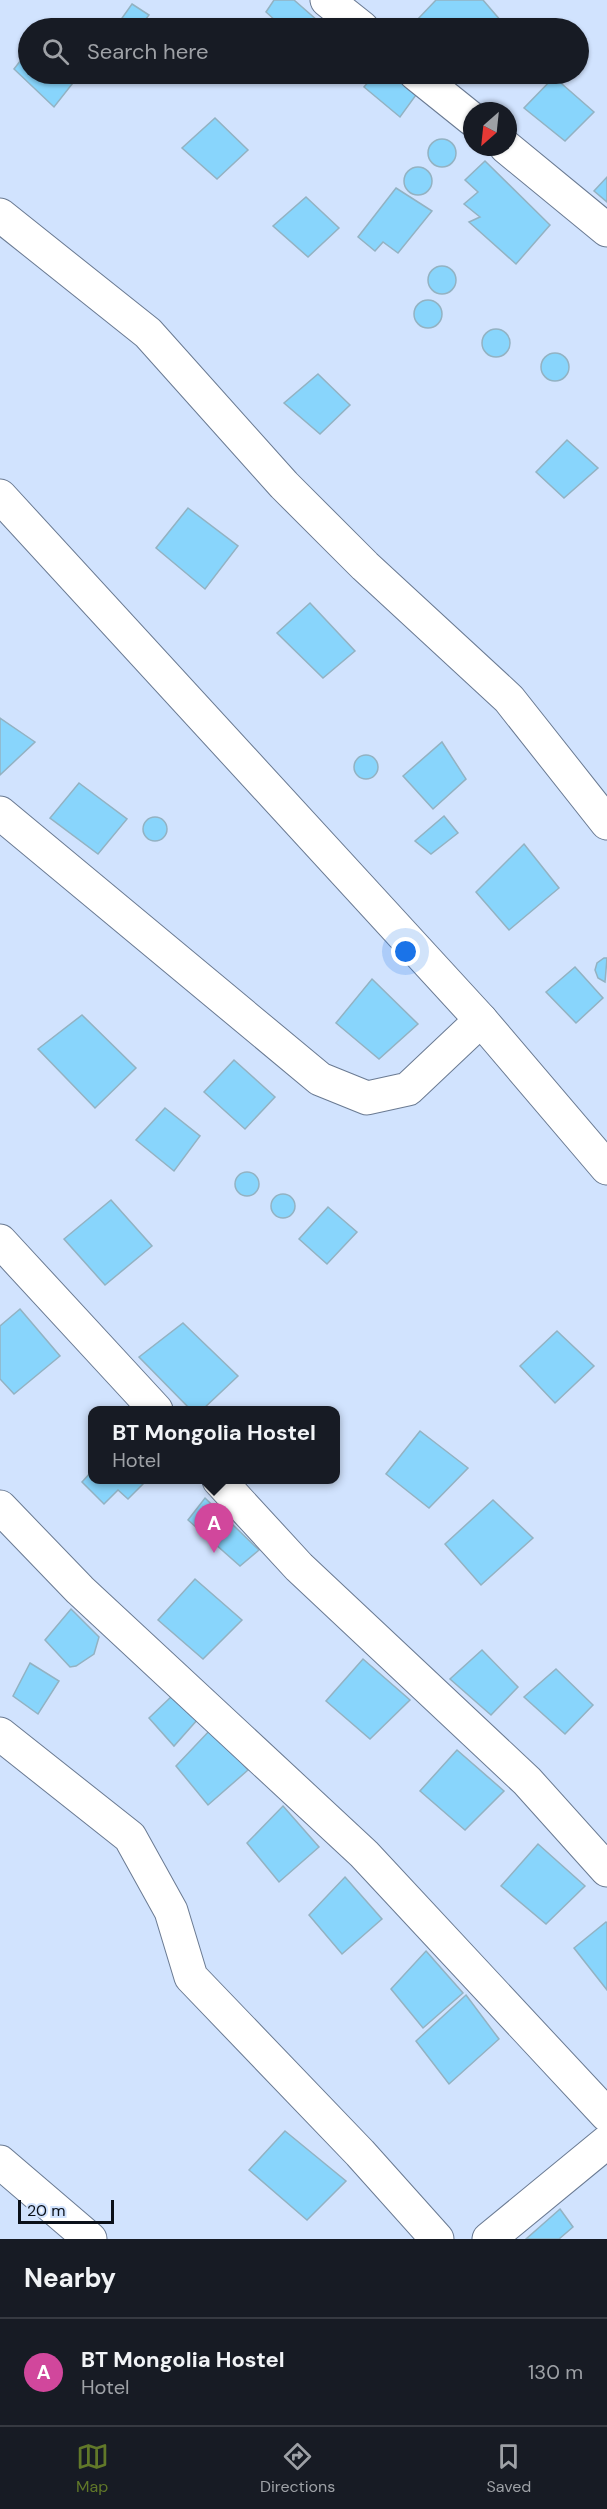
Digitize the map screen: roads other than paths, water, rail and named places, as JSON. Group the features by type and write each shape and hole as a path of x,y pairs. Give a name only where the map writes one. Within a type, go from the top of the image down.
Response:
{"street":[{"path":"327,0 350,18"},
{"path":"428,84 463,112"},
{"path":"517,156 607,230"},
{"path":"0,215 148,333 292,493 364,567 509,699 607,823"},
{"path":"0,496 480,1020 607,1168"},
{"path":"0,813 320,1079 368,1098 408,1089 480,1020"},
{"path":"0,1241 152,1406"},
{"path":"224,1484 299,1567 527,1780 607,1870"},
{"path":"0,1507 80,1590 364,1854 607,2115"},
{"path":"0,1734 130,1837 171,1911 191,1977 360,2153 437,2239"},
{"path":"489,2239 603,2153"},
{"path":"0,2162 90,2239"}],"place":[{"name":"BT Mongolia Hostel","path":"214,1553"}]}
